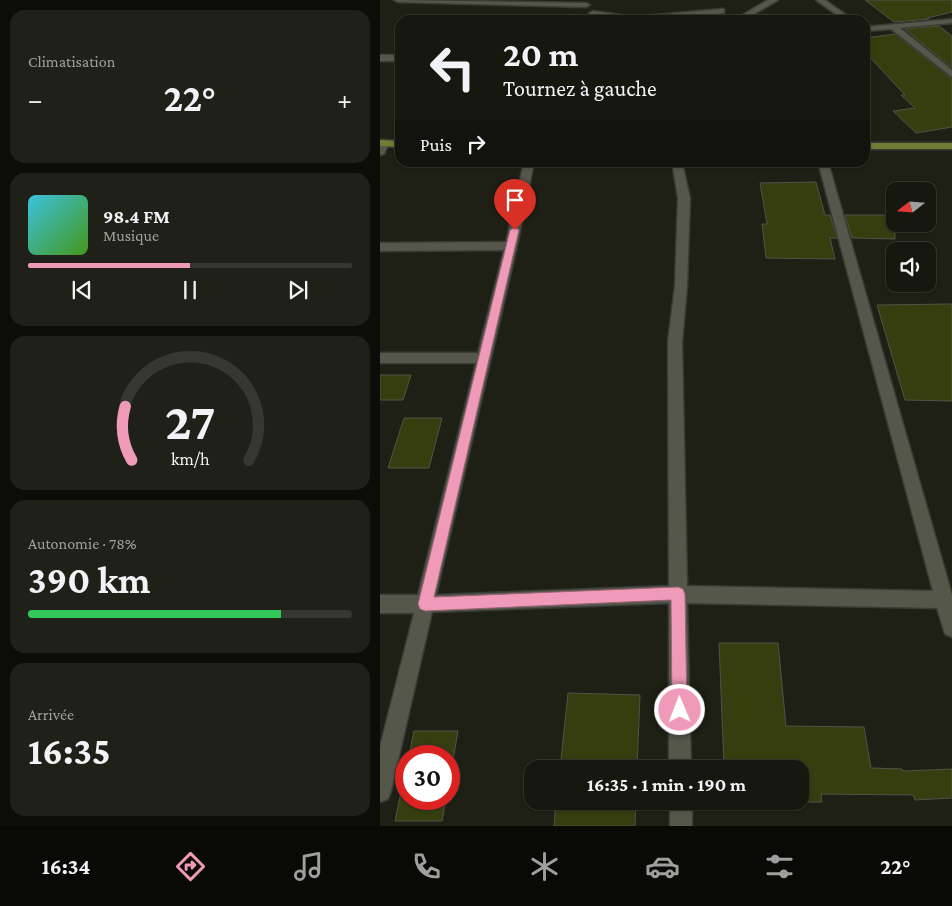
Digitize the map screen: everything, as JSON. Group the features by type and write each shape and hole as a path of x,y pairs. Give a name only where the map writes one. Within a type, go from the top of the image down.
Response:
{"main road":[{"path":"381,146 395,145"},
{"path":"870,145 952,146"}],"street":[{"path":"398,0 584,2 595,15"},
{"path":"747,15 774,0"},
{"path":"820,0 842,15"},
{"path":"673,15 721,10"},
{"path":"593,13 607,15"},
{"path":"870,29 952,21"},
{"path":"893,27 952,74"},
{"path":"380,58 395,58"},
{"path":"380,791 511,246 528,167"},
{"path":"678,167 684,198 675,342 680,760"},
{"path":"825,167 952,628"},
{"path":"380,247 511,246"},
{"path":"380,358 484,358"},
{"path":"380,604 425,604 678,594 944,600"},
{"path":"681,810 681,826"}],"building":[{"path":"865,0 952,0 952,12 927,18 929,19 894,22"},
{"path":"939,26 952,36 952,68 905,29"},
{"path":"895,34 952,79 952,127 916,133 893,111 915,108 901,95 905,95 870,57 870,37"},
{"path":"816,182 825,215 830,215 837,238 830,238 835,259 766,258 762,224 767,224 760,183"},
{"path":"845,215 886,215 886,232 895,232 895,239 852,238"},
{"path":"952,304 952,401 905,400 877,305"},
{"path":"380,375 411,375 403,400 380,400"},
{"path":"404,418 442,418 429,468 388,468"},
{"path":"719,643 778,643 786,726 864,727 871,768 902,769 903,771 952,769 952,798 915,800 913,795 821,794 822,802 809,802 809,760 724,760"},
{"path":"568,693 640,695 637,760 561,760"},
{"path":"414,731 458,731 456,745 411,745"},
{"path":"397,810 444,810 442,821 395,821"},
{"path":"555,810 636,810 635,826 554,826"}],"route":[{"path":"515,230 425,604 678,594 680,710"}]}
